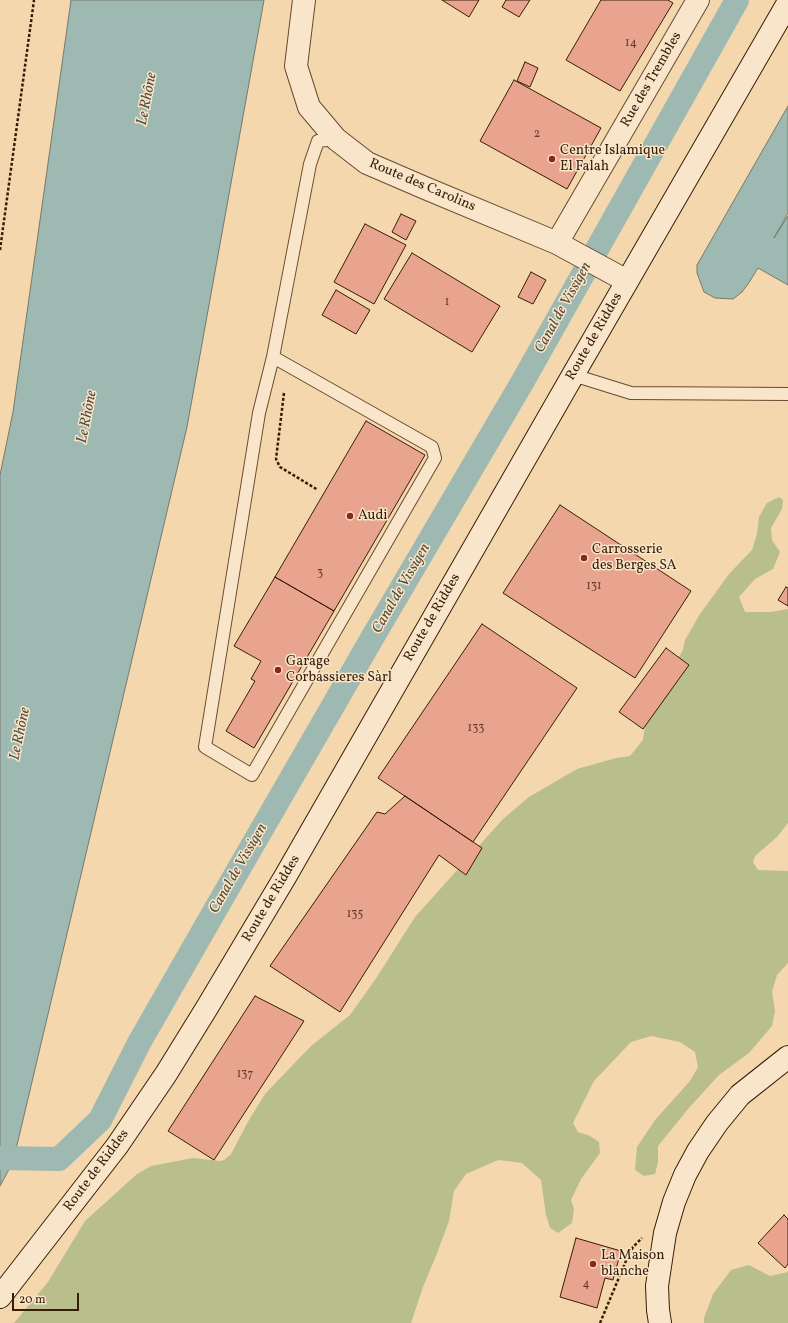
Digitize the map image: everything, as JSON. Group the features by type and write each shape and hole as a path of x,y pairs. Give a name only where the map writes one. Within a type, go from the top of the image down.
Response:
{"street":[{"name":"Route des Carolins","path":"304,0 296,66 309,107 336,139 366,163 557,243 627,281"},
{"name":"Rue des Trembles","path":"557,243 698,0"},
{"name":"Route de Riddes","path":"0,1297 117,1146 166,1074 208,1006 286,877 572,375 788,3"},
{"path":"660,1323 658,1310 658,1286 665,1233 674,1202 685,1175 698,1151 717,1123 740,1095 788,1057"}],"lane":[{"path":"274,357 432,447 435,458 252,775 205,747 259,413 274,357 310,164 318,141 336,139"},
{"path":"572,375 631,393 788,394"}],"path":[{"path":"0,250 34,0"},
{"path":"287,364 276,459 280,467 318,490"},
{"path":"600,1323 633,1247 648,1233 665,1233"}],"green space":[{"path":"779,497 783,500 782,509 771,528 772,540 780,552 773,569 755,579 739,597 745,612 771,612 788,609 788,823 777,837 755,856 753,862 758,870 788,871 788,963 777,975 772,992 775,1011 772,1026 749,1053 719,1075 688,1109 658,1146 658,1162 655,1174 644,1176 635,1170 637,1147 655,1120 690,1081 698,1067 695,1052 680,1042 651,1036 631,1042 594,1081 573,1123 578,1132 590,1136 599,1142 600,1153 581,1179 571,1200 574,1209 572,1223 558,1233 550,1228 546,1215 541,1180 522,1163 498,1160 466,1174 454,1191 449,1221 423,1287 411,1323 14,1323 48,1282 85,1221 137,1174 151,1166 193,1158 220,1161 224,1160 231,1154 265,1094 311,1046 350,1015 377,977 415,917 503,819 529,797 577,769 616,758 630,756 643,740 647,711 683,650 685,640 700,614 729,574 752,550 757,534 759,517 767,503"},
{"path":"749,1265 770,1276 788,1272 788,1323 704,1323 704,1318 713,1294 731,1270"}],"water":[{"name":"Le Rhône","path":"71,0 264,0 187,427 13,1162 0,1186 0,475 13,412"},
{"path":"788,106 788,213 774,238 788,216 788,285 758,268 742,292 733,299 715,298 704,292 697,273 697,265"}],"building":[{"path":"442,0 479,0 469,17"},
{"path":"506,0 530,0 519,17 502,7"},
{"path":"601,0 668,0 673,3 620,91 566,60"},
{"path":"525,62 538,68 530,87 517,81"},
{"path":"514,80 601,128 567,189 480,141"},
{"path":"401,214 416,221 406,240 392,232"},
{"path":"365,224 406,245 374,304 334,282"},
{"path":"412,253 500,306 472,352 384,299"},
{"path":"531,272 546,280 533,304 518,297"},
{"path":"336,290 370,310 356,334 322,315"},
{"name":"Audi","path":"366,421 425,455 334,611 275,577"},
{"path":"560,505 691,591 635,678 503,593"},
{"name":"Garage Corbassieres Sàrl","path":"275,577 334,611 254,748 226,731 255,681 251,679 261,661 234,646"},
{"path":"786,587 788,588 788,606 778,600"},
{"path":"482,624 577,688 473,842 378,778"},
{"path":"666,648 689,665 643,729 619,712"},
{"path":"405,796 482,848 466,875 439,855 340,1012 270,966 377,812 385,814"},
{"path":"255,996 304,1021 214,1160 168,1131"},
{"path":"784,1215 788,1219 788,1264 785,1268 758,1243"},
{"name":"La Maison blanche","path":"576,1238 621,1251 613,1280 605,1278 597,1308 560,1297"}],"waterway":[{"name":"Canal de Vissigen","path":"0,1158 59,1159 100,1120 139,1043 371,640 523,381 737,0"}],"place":[{"name":"Centre Islamique El Falah","path":"552,159"},
{"name":"Audi","path":"350,516"},
{"name":"Carrosserie des Berges SA","path":"584,558"},
{"name":"Garage Corbassieres Sàrl","path":"278,670"},
{"name":"La Maison blanche","path":"593,1264"}]}
